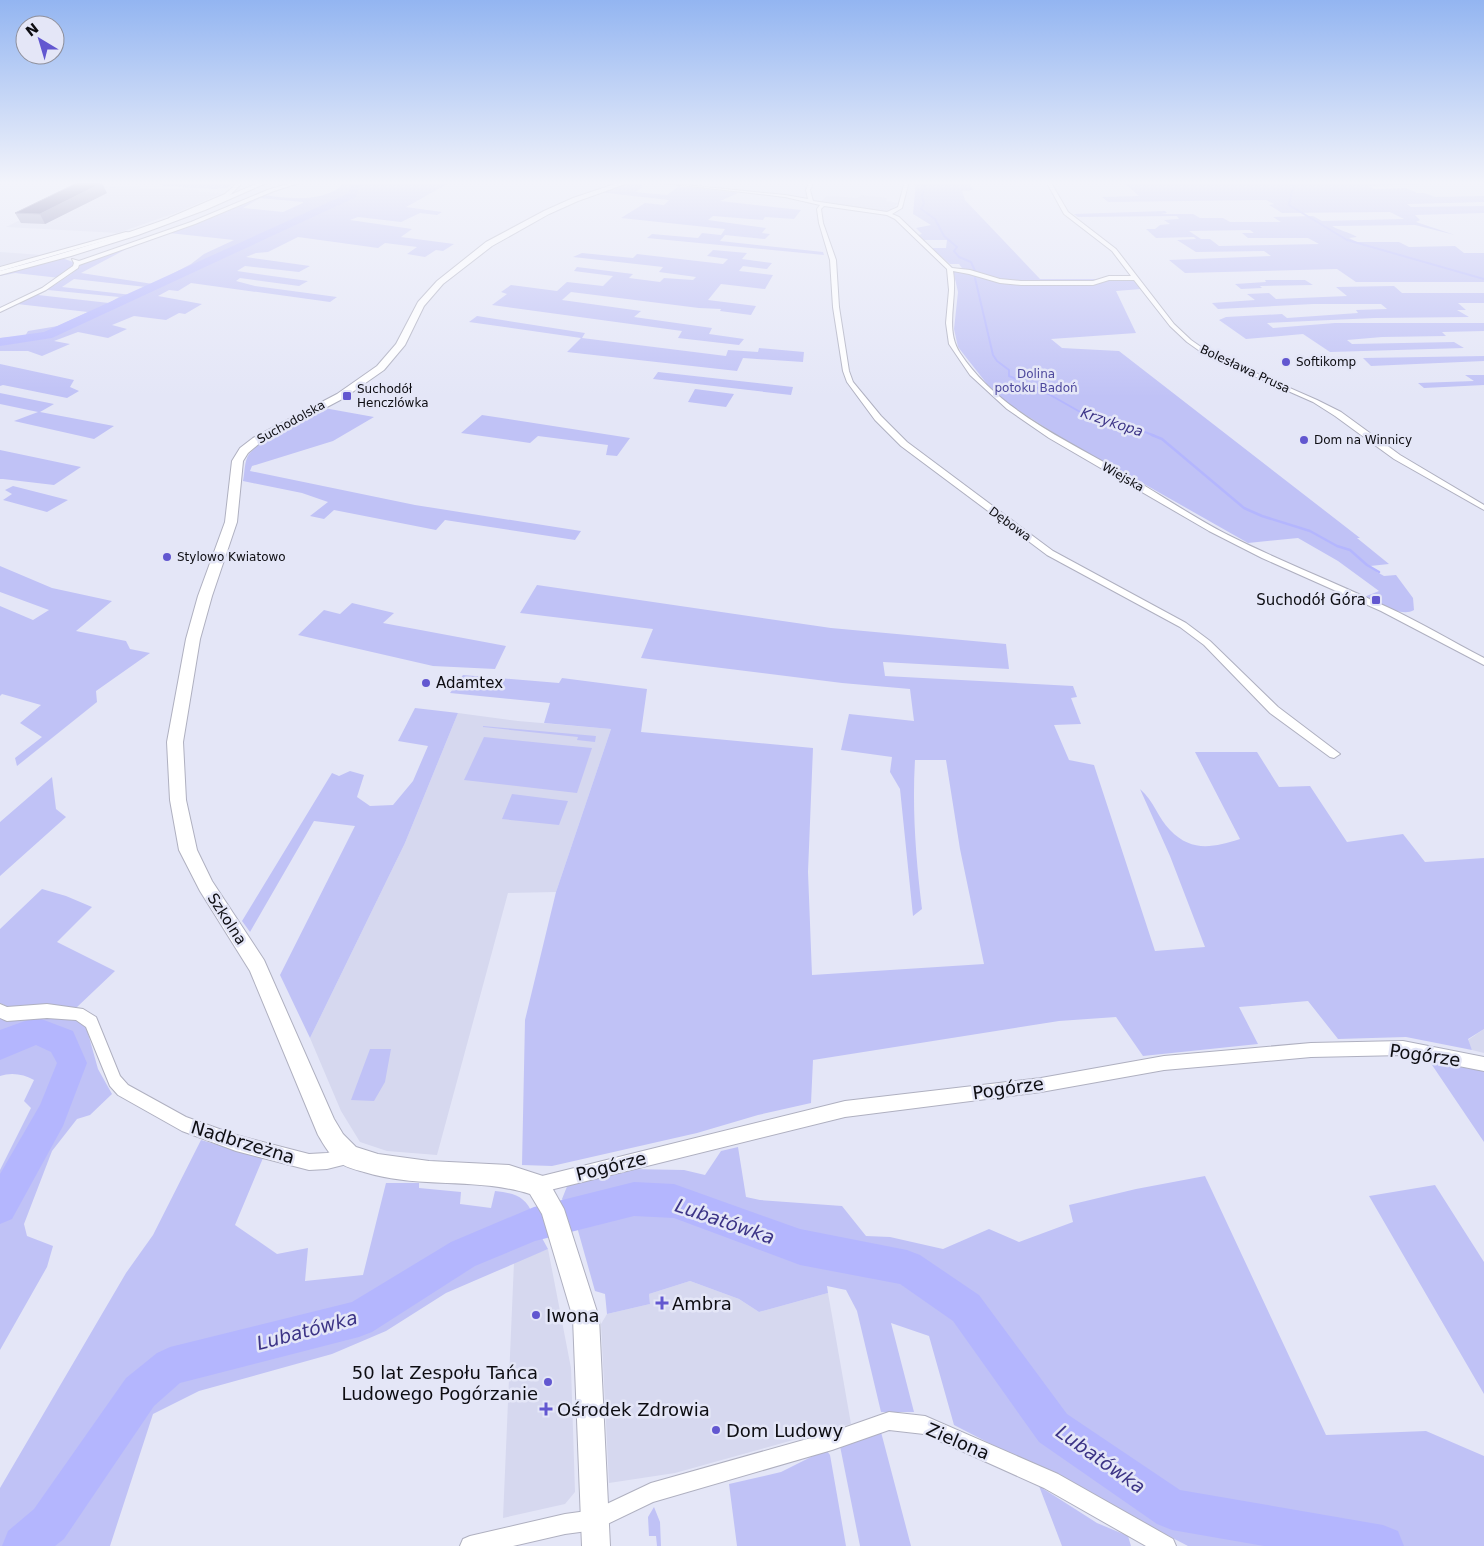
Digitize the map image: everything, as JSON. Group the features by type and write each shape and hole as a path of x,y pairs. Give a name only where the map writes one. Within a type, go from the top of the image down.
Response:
{"street":[{"path":"0,269 60,253"},
{"path":"0,273 74,253"},
{"path":"0,310 60,280 77,264 108,253"},
{"name":"Suchodolska","path":"188,664 205,596 231,522 234,510 236,467 241,454 256,441 348,391 376,372 390,358 404,339 422,302 475,253"},
{"name":"Dębowa","path":"831,253 833,260 836,307 846,370 850,382 888,429 904,444 1034,542 1067,563 1183,625 1207,643 1274,710 1334,754"},
{"path":"934,253 950,269 970,272 1000,281 1093,283 1109,278 1137,278"},
{"name":"Bolesława Prusa","path":"1117,253 1172,324 1195,345 1226,362 1315,401 1338,414 1397,457 1484,508"},
{"path":"65,256 77,264"},
{"name":"Wiejska","path":"950,269 952,302 949,335 956,352 995,396 1015,413 1087,457 1224,535 1272,560 1382,609 1484,662"},
{"name":"Szkolna","path":"188,664 175,742 178,800 188,850 206,886 257,966 326,1127 335,1142 349,1156"},
{"name":"Nadbrzeżna","path":"0,1011 7,1014 47,1011 78,1014 91,1022 115,1081 123,1090 182,1123 236,1143 309,1162 327,1161 349,1156 378,1165 429,1172 509,1176 538,1185"},
{"name":"Pogórze","path":"538,1185 845,1109 1041,1085 1164,1063 1311,1050 1402,1048 1484,1064"},
{"path":"538,1185 552,1209 586,1318 595,1533"},
{"name":"Zielona","path":"470,1546 565,1524 595,1533 651,1493 832,1441 889,1421 925,1425 1051,1481 1166,1546"}],"shaded area":[{"path":"0,253 42,255 0,266"},
{"path":"458,713 518,721 611,729 556,892 508,893 437,1155 387,1151 360,1142 341,1111 310,1038 405,843"},
{"path":"1484,1029 1484,1053 1472,1050 1468,1040"},
{"path":"548,1249 571,1368 575,1492 565,1504 503,1518 514,1262"},
{"path":"690,1281 739,1299 759,1312 828,1293 851,1424 675,1473 609,1483 601,1324 607,1314 650,1304 649,1294"}],"green space":[{"path":"112,253 119,253 81,273 153,284 191,264 204,254 256,253 246,257 310,266 299,272 245,266 237,271 308,281 299,286 240,278 236,281 255,286 337,297 330,302 191,283 178,291 169,290 158,296 202,304 185,314 179,313 166,320 134,316 112,325 127,329 108,338 78,332 54,341 70,344 42,356 28,351 0,351 0,338 25,336 28,331 58,326 88,312 17,304 53,286 82,264","holes":["74,279 146,287 132,295 62,287","48,290 119,297 109,303 38,295"]},
{"path":"408,253 431,253 425,257"},
{"path":"582,253 633,258 637,254 723,264 728,259 707,256 710,253 747,253 742,259 772,263 767,269 743,266 739,271 773,275 765,289 721,284 708,300 756,306 751,315 720,311 721,309 571,292 562,300 641,311 634,317 712,328 709,334 744,339 739,345 678,338 682,331 492,305 507,294 501,292 511,285 557,291 567,282 603,286 613,276 574,271 577,267 633,274 629,278 660,282 664,278 693,280 696,277 659,272 663,267 573,257"},
{"path":"805,253 823,253 824,255"},
{"name":"Dolina potoku Badoń","path":"937,253 1015,253 1040,279 1124,279 1135,281 1141,289 1116,291 1136,333 1051,339 1062,348 1119,351 1360,538 1357,538 1389,564 1370,566 1384,576 1396,575 1413,598 1414,610 1409,612 1396,611 1364,597 1379,591 1338,561 1298,538 1248,543 1130,476 1087,454 1007,403 987,384 958,347 954,329 958,292 953,270 964,271 959,264 950,264"},
{"path":"1267,253 1484,253 1484,282 1356,282 1337,269 1185,273 1169,260 1271,256"},
{"path":"62,258 73,262 73,267 60,278 15,273 0,276 0,275"},
{"path":"1265,280 1305,280 1313,285 1260,286 1262,288 1241,289 1235,284 1266,282"},
{"path":"1394,286 1402,293 1484,293 1484,303 1458,303 1466,310 1457,310 1469,317 1375,318 1267,323 1273,328 1335,323 1484,323 1484,331 1442,332 1446,336 1382,337 1347,340 1352,344 1454,342 1464,348 1330,352 1303,334 1246,339 1219,320 1226,317 1282,314 1287,318 1358,313 1356,310 1387,309 1381,304 1313,304 1218,309 1212,303 1255,300 1247,294 1269,293 1276,299 1347,296 1336,287"},
{"path":"477,316 585,333 582,338 726,356 728,350 758,352 759,348 804,352 803,362 743,358 737,371 567,352 581,338 469,322"},
{"path":"1484,356 1484,361 1371,366 1363,358"},
{"path":"0,364 74,380 70,387 79,391 67,398 3,385 0,386"},
{"path":"658,372 793,387 791,395 653,379"},
{"path":"1465,375 1484,375 1484,385 1424,388 1418,383 1474,381"},
{"path":"695,389 734,394 726,407 688,402"},
{"path":"0,393 54,404 40,412 114,426 94,439 14,421 38,412 0,404"},
{"path":"324,408 374,417 333,441 252,466 250,471 415,505 581,531 575,540 445,520 436,530 334,510 324,519 310,516 328,502 302,493 243,481 247,457 255,448 273,435"},
{"path":"482,415 630,438 617,456 606,455 608,445 538,436 530,443 461,433"},
{"path":"0,450 81,467 54,485 0,479"},
{"path":"13,486 68,500 47,512 3,500 12,494 5,490"},
{"path":"0,566 52,588 112,601 76,631 126,641 130,649 150,653 96,691 97,702 17,766 15,758 42,737 20,723 41,705 2,694 0,696 0,606 33,620 49,610 0,592"},
{"path":"537,585 831,628 1006,644 1009,669 883,662 885,676 1073,686 1077,697 1071,698 1081,724 1054,725 1069,760 1094,765 1155,951 1205,947 1170,856 1140,789 1170,830 1187,842 1195,845 1212,846 1240,839 1195,752 1257,752 1279,787 1310,786 1347,842 1403,834 1425,862 1484,858 1484,1029 1468,1039 1472,1050 1406,1037 1338,1039 1308,1001 1239,1007 1258,1044 1143,1056 1116,1017 1059,1021 813,1060 811,1103 758,1115 697,1133 552,1166 522,1165 525,1020 556,892 611,729 544,723 550,703 450,693 463,675 559,683 562,678 647,689 641,732 813,748 808,872 812,975 984,964 960,849 946,760 915,760 915,834 922,909 913,916 900,789 890,772 892,757 841,750 849,714 914,721 910,689 842,683 641,658 653,629 520,613"},
{"path":"352,603 394,613 383,623 506,646 495,669 433,666 298,635 324,610 340,614"},
{"path":"415,708 458,713 405,843 310,1038 280,975 355,826 314,821 250,932 242,921 332,773 339,776 350,771 364,775 357,797 370,806 393,805 413,781 428,746 398,741"},
{"path":"483,726 596,736 595,742 577,740 578,737"},
{"path":"484,737 592,748 577,793 464,780"},
{"path":"52,777 56,809 66,817 0,876 0,822"},
{"path":"512,794 568,801 559,825 502,819"},
{"path":"42,889 66,896 92,907 57,942 115,971 76,1008 11,1008 0,1003 0,929"},
{"path":"0,1018 72,1018 86,1026 98,1069 112,1094 90,1115 77,1119 52,1151 24,1224 27,1236 53,1246 47,1267 0,1350 0,1170 31,1108 24,1101 34,1080 17,1074 0,1076"},
{"path":"370,1049 391,1049 385,1082 374,1101 351,1100"},
{"path":"1430,1062 1484,1071 1484,1142"},
{"path":"201,1140 263,1158 235,1225 277,1254 308,1248 305,1281 363,1275 386,1183 419,1183 419,1188 461,1192 460,1204 491,1208 495,1191 514,1194 527,1204 533,1215 476,1238 378,1296 337,1313 335,1332 382,1313 464,1263 523,1233 542,1238 548,1249 446,1293 386,1331 332,1354 199,1391 153,1414 110,1546 0,1546 0,1488 126,1273 153,1235"},
{"path":"738,1147 746,1197 760,1200 842,1206 866,1236 890,1237 943,1249 989,1229 1019,1242 1073,1222 1069,1205 1136,1189 1205,1176 1326,1435 1426,1431 1484,1456 1484,1546 1188,1546 954,1425 929,1336 891,1323 914,1412 881,1412 857,1311 846,1290 827,1286 828,1293 759,1312 739,1299 690,1281 649,1294 650,1304 607,1314 605,1294 595,1291 577,1227 634,1210 681,1212 792,1256 841,1263 841,1244 816,1244 770,1228 704,1200 675,1192 646,1189 623,1192 565,1205 562,1199 568,1184 630,1169 684,1170 705,1175 721,1151"},
{"path":"1435,1185 1484,1262 1484,1394 1369,1196"},
{"path":"881,1432 911,1546 860,1546 840,1446"},
{"path":"827,1451 830,1455 846,1546 737,1546 729,1484 781,1472"},
{"path":"1039,1486 1097,1523 1128,1536 1131,1546 1062,1546"},
{"path":"654,1507 660,1522 661,1546 657,1546 656,1536 649,1536 648,1517"}],"waterway":[{"name":"Lubatówka","path":"0,342 47,335 226,253"},
{"name":"Krzykopa","path":"956,253 959,257 971,262 975,271"},
{"path":"1393,253 1484,279"},
{"name":"Krzykopa","path":"975,278 993,355 997,361 1009,370 1009,376 1038,388 1089,417 1112,419 1155,436"},
{"name":"Krzykopa","path":"1152,435 1162,439 1244,508 1262,516 1310,531 1337,546 1350,550 1367,565 1379,572"},
{"name":"Lubatówka","path":"0,1045 36,1031 62,1041 72,1063 52,1115 0,1207"},
{"name":"Lubatówka","path":"23,1546 49,1524 140,1392 170,1366 359,1319 463,1254 534,1224 634,1199 674,1201 800,1247 907,1268 966,1308 1053,1428 1172,1509 1383,1546"}],"place":[{"name":"Softikomp","path":"1286,362"},
{"name":"Suchodół Henczlówka","path":"347,396"},
{"name":"Dom na Winnicy","path":"1304,440"},
{"name":"Stylowo Kwiatowo","path":"167,557"},
{"name":"Suchodół Góra","path":"1376,600"},
{"name":"Adamtex","path":"426,683"},
{"name":"Ambra","path":"662,1303"},
{"name":"Iwona","path":"536,1315"},
{"name":"50 lat Zespołu Tańca Ludowego Pogórzanie","path":"548,1382"},
{"name":"Ośrodek Zdrowia","path":"546,1409"},
{"name":"Dom Ludowy","path":"716,1430"}]}
